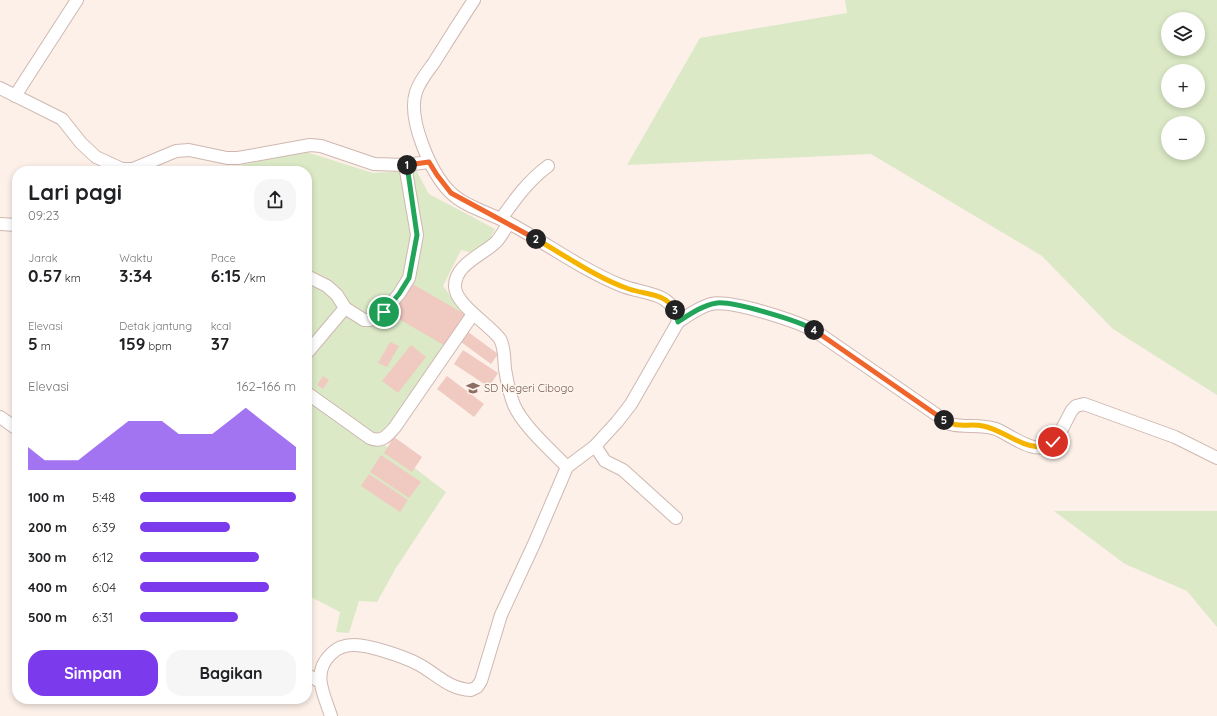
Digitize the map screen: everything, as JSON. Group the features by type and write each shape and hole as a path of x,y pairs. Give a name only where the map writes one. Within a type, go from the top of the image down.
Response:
{"street":[{"path":"15,96 77,0"},
{"path":"474,0 416,92 415,118 429,162 437,175 451,193 505,221 618,284 637,292 659,296 667,300 677,314 678,322"},
{"path":"0,88 40,106 62,119 81,143 96,157 114,166"},
{"path":"140,166 176,151 189,150 227,158 238,158 310,145 330,148 374,164 405,165 429,162"},
{"path":"312,278 327,286 337,295 346,308 364,320 370,320 384,312 399,294 409,278 417,235 405,165"},
{"path":"548,166 534,177 523,189 505,221 496,241 470,261 458,277 455,287 459,296 474,314 500,340 504,350 508,386 514,406 525,422 567,467"},
{"path":"0,224 12,225"},
{"path":"331,716 319,681 321,670 326,658 335,650 344,646 354,645 416,663 451,687 471,690 477,687 481,681 501,615 534,544 567,467 595,446 631,404 678,322 703,307 721,303 797,322 818,332 950,424 983,426 996,429 1034,446 1043,447 1053,442 1072,410 1076,406 1084,404 1176,437 1217,458"},
{"path":"312,347 346,308"},
{"path":"312,397 370,438 375,440 384,439 395,427 474,314"},
{"path":"0,417 12,425"},
{"path":"595,446 605,462 618,467 676,518"},
{"path":"312,678 319,681"}],"green space":[{"path":"845,0 1217,0 1217,395 1113,329 1042,256 871,154 627,165 700,38 847,13"},
{"path":"303,151 373,173 416,170 429,194 495,229 481,255 461,250 443,286 468,319 378,440 446,492 396,568 377,602 359,601 349,633 336,632 340,612 312,598 312,166 242,165"},
{"path":"1054,511 1217,511 1217,627 1187,591 1125,564"}],"building":[{"path":"409,282 468,316 449,348 390,314"},
{"path":"464,329 498,354 491,364 457,339"},
{"path":"390,342 399,346 387,367 378,363"},
{"path":"411,345 426,357 398,393 382,381"},
{"path":"463,350 498,373 489,387 454,364"},
{"path":"323,376 329,380 323,389 317,385"},
{"path":"447,376 484,404 474,417 437,389"},
{"path":"394,437 422,457 412,472 384,453"},
{"path":"381,455 421,482 409,498 370,472"},
{"path":"369,474 408,500 400,512 361,486"}],"place":[{"name":"SD Negeri Cibogo","path":"473,388"}],"route":[{"path":"384,312 399,294 409,278 417,235 405,165 429,162 443,184 451,193 461,200 509,223 574,261 628,289 637,292 649,293 667,300 677,314 678,322 703,307 717,303 729,304 797,322 818,332 913,400 950,424 956,426 976,425 996,429 1039,448 1053,442"}]}
